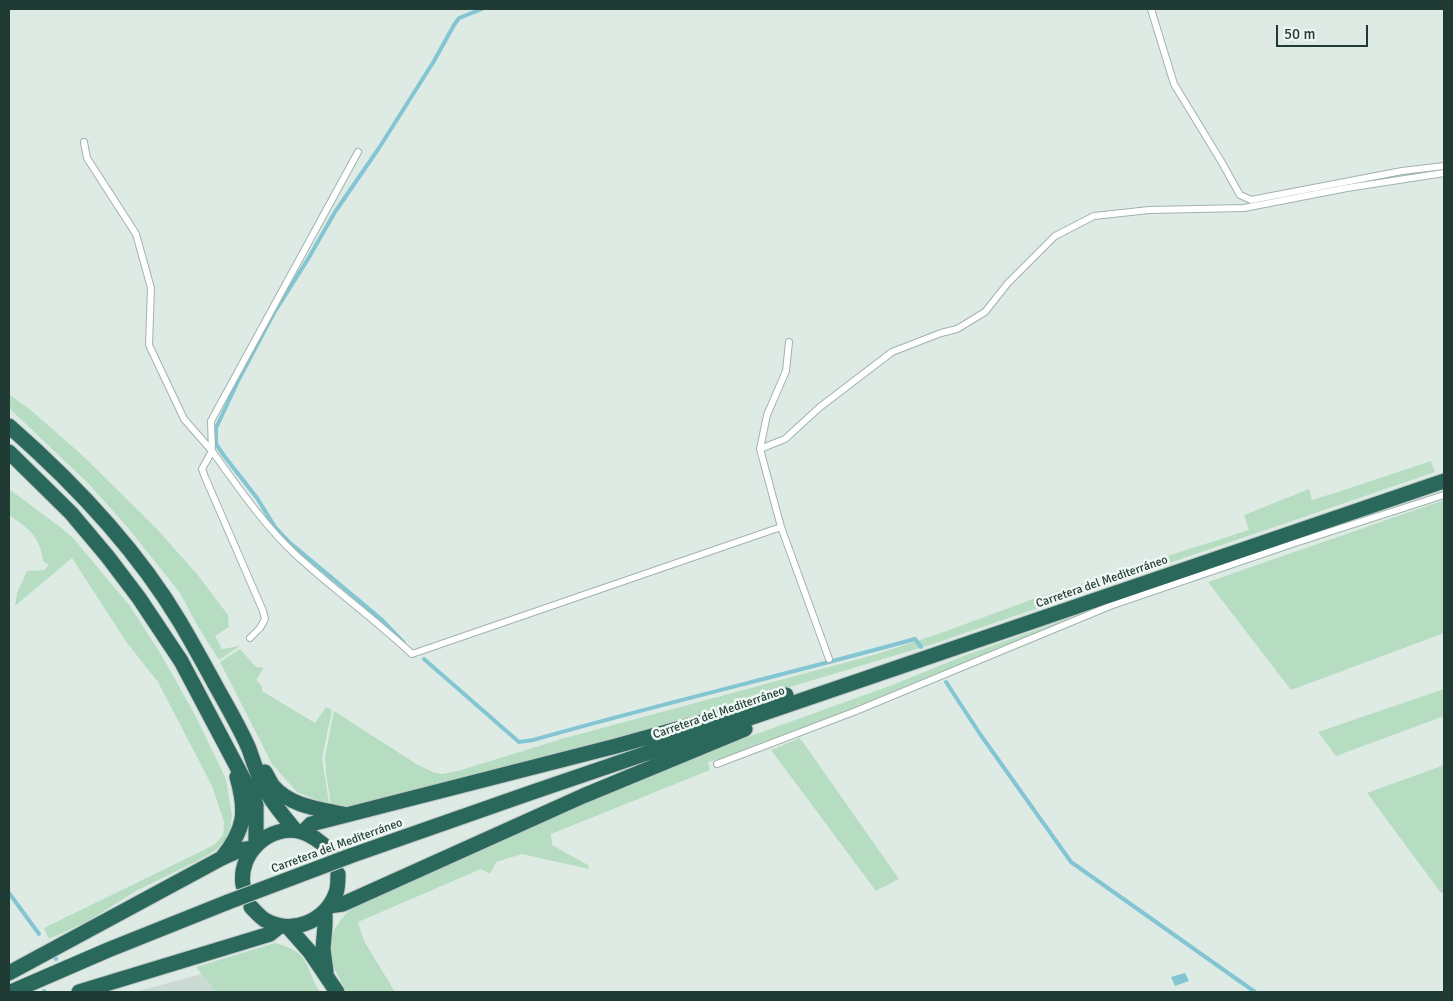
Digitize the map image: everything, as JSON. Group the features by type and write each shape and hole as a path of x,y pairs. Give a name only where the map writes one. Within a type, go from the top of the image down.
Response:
{"highway":[{"path":"9,426 81,494 113,530 153,582 180,621 224,701 266,790 278,809 299,831"},
{"path":"9,452 71,513 108,557 139,598 180,661 254,799 256,805 255,846"},
{"name":"Carretera del Mediterráneo","path":"11,992 108,950 350,856 1444,481"},
{"path":"299,831 311,824 346,814 706,722 803,689 858,681"},
{"path":"327,909 343,904 583,796 736,733 790,704"},
{"path":"248,749 260,763 274,787 291,799 309,807 346,814"},
{"path":"222,858 237,835 243,816 242,800 234,764"},
{"path":"243,885 242,878 245,862 255,846 268,836 281,831 299,831 317,838 330,851"},
{"path":"9,972 222,858 255,846"},
{"path":"79,992 270,934 284,926 308,923 327,909 336,892 338,874"},
{"path":"251,907 265,920 284,926 310,952 337,992"},
{"path":"327,909 323,950 327,976"}],"lane":[{"path":"1151,9 1174,84 1240,195 1251,200 1402,171 1444,166"},
{"path":"84,142 87,158 136,234 151,288 149,345 184,419 212,451 259,514 296,554 412,654 781,527"},
{"path":"250,638 260,628 265,619 202,469 212,451 211,421 358,152"},
{"path":"760,449 785,439 820,407 892,352 941,333 957,329 985,312 1008,284 1055,236 1094,216 1149,210 1244,208 1347,188 1444,173"},
{"path":"789,342 786,371 767,415 760,449 781,527 829,659"},
{"path":"717,764 856,711 1110,606 1444,495"}],"shaded area":[{"path":"202,974 216,992 134,992"}],"green space":[{"path":"9,394 33,412 82,455 155,527 197,574 228,615 229,627 215,636 222,649 240,646 219,660 180,593 129,529 89,484 9,408"},
{"path":"1431,461 1435,472 930,645 627,736 350,808 331,805 325,757 334,711 418,765 435,773 443,774 458,771 565,738 877,654 1033,599 1249,530 1244,515 1309,489 1312,500"},
{"path":"9,489 74,539 130,606 162,656 195,715 226,779 232,815 230,831 216,850 136,891 88,921 49,939 44,928 214,845 223,835 224,822 212,786 158,682 127,643 72,558 15,606 17,593 27,571 44,570 49,565 43,561 39,545 32,534 9,515"},
{"path":"1444,500 1444,633 1291,690 1208,582"},
{"path":"1081,614 800,730 737,754 708,762 710,770 551,834 552,845 588,865 589,869 522,854 496,862 490,874 481,869 358,922 364,941 395,992 347,992 340,980 331,958 331,939 335,929 352,908 687,759"},
{"path":"240,649 256,667 264,668 256,680 262,686 262,691 315,723 326,707 332,710 322,758 329,803 297,792 272,764 220,662"},
{"path":"1444,689 1444,716 1336,756 1318,732"},
{"path":"800,738 899,879 876,891 771,750"},
{"path":"1444,765 1444,892 1441,893 1367,793"},
{"path":"275,943 295,951 301,956 320,992 216,992 196,967"}],"water":[{"path":"1185,973 1189,981 1175,986 1171,977"}],"waterway":[{"path":"404,643 381,619 289,542 275,527 257,498 216,444 216,428 239,379 274,313 335,212 379,148 459,18 482,9"},
{"path":"424,659 519,742 533,740 915,639 921,647"},
{"path":"946,682 980,734 1071,862 1255,992"},
{"path":"9,893 39,934"}]}
